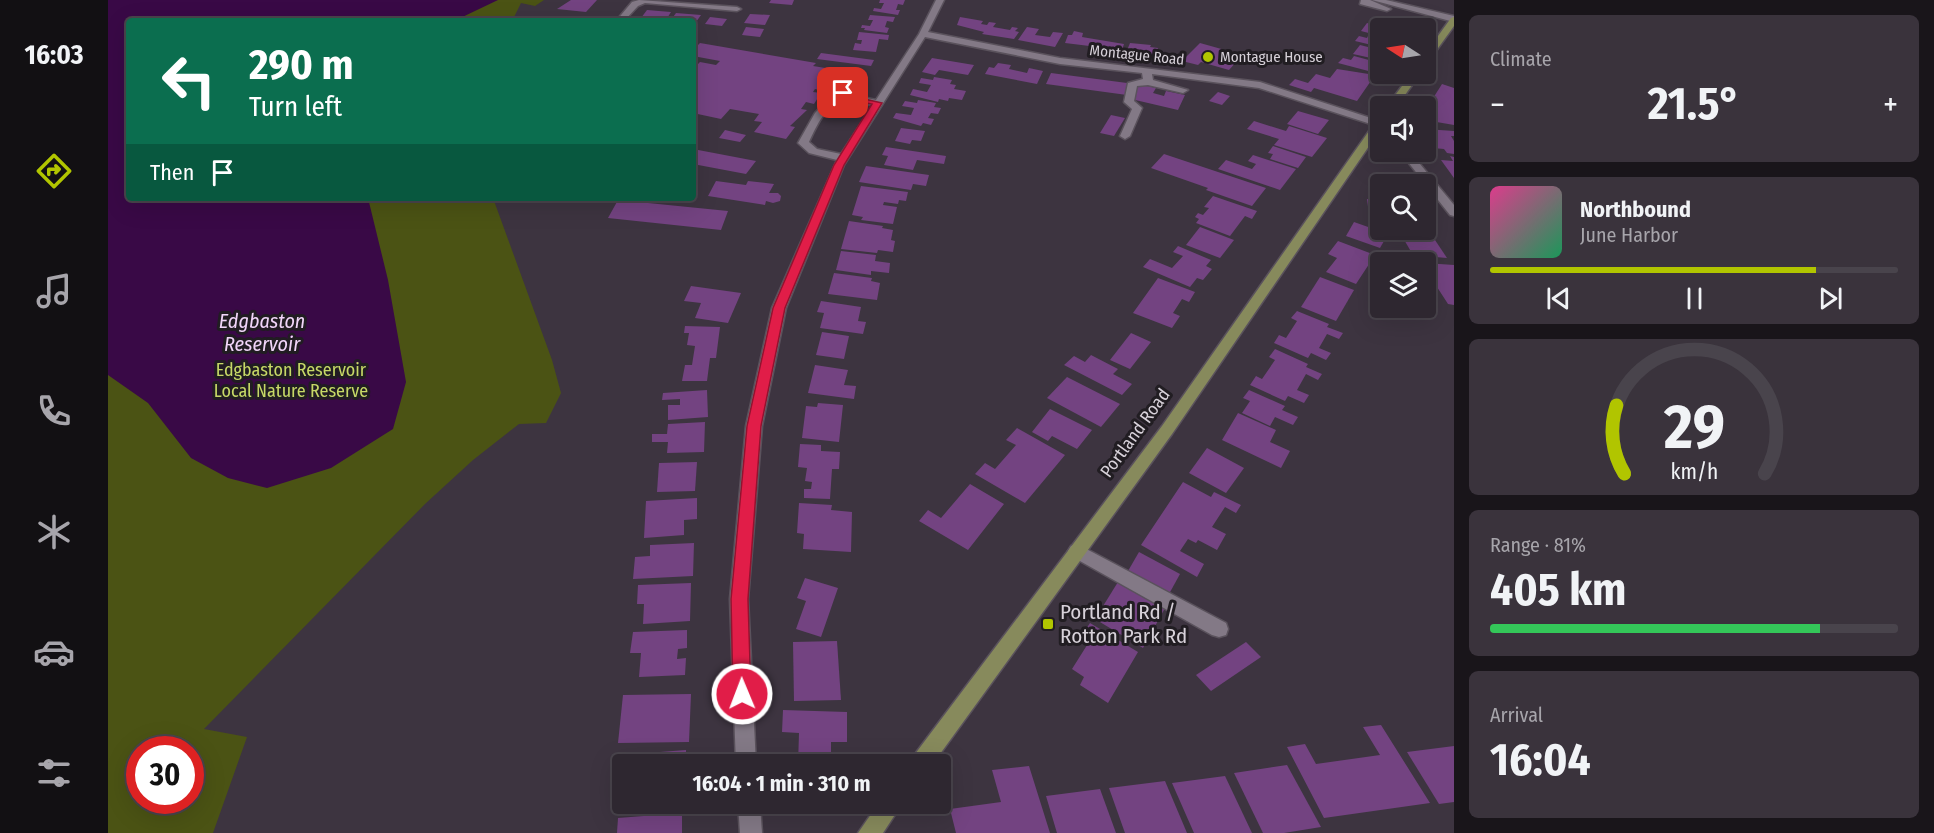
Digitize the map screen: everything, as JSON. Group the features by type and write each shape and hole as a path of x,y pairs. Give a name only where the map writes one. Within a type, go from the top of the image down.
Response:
{"main road":[{"path":"1436,44 1454,19"},
{"name":"Portland Road","path":"928,754 1167,430 1370,136"},
{"path":"869,833 883,814"}],"street":[{"path":"746,754 739,599 754,426 779,308 804,245 844,158 923,34 940,0"},
{"path":"1365,0 1363,2 1366,4 1417,17 1422,16 1425,12"},
{"path":"1376,0 1454,19"},
{"path":"622,18 635,4 644,1 710,3 737,9"},
{"name":"Montague Road","path":"923,34 1148,76 1260,85 1370,120"},
{"path":"843,97 843,93 855,75"},
{"path":"1125,136 1137,108 1129,102 1133,82 1148,76 1183,90"},
{"path":"844,158 813,151 803,143 820,113 829,104 843,97 878,103"},
{"path":"1413,162 1454,213"},
{"path":"1077,551 1219,628"},
{"path":"750,814 751,833"}],"green space":[{"name":"Edgbaston Reservoir Local Nature Reserve","path":"108,0 544,0 535,6 521,3 514,18 126,18 126,201 494,201 552,360 561,393 546,423 519,424 473,460 425,504 204,729 247,737 213,833 108,833"}],"water":[{"name":"Edgbaston Reservoir","path":"108,0 498,0 460,18 126,18 126,201 369,201 388,280 406,382 393,429 331,468 267,488 228,478 191,458 148,403 108,375"}],"building":[{"path":"571,0 597,0 586,12 557,9"},
{"path":"771,0 794,0 792,5 769,3"},
{"path":"880,0 905,0 903,5 898,4 896,10 900,10 898,15 873,11 874,8 881,9 884,3 879,3"},
{"path":"647,10 671,12 667,18 641,18"},
{"path":"676,13 701,15 696,22 696,18 672,18"},
{"path":"750,14 770,15 765,25 744,23"},
{"path":"870,15 895,17 893,22 887,21 885,27 889,28 887,33 861,28 862,25 870,26 873,20 868,20"},
{"path":"710,17 727,19 722,26 705,24"},
{"path":"960,17 983,21 981,24 987,25 989,22 996,23 993,27 1010,30 1012,27 1018,28 1015,31 1019,32 1014,39 982,34 984,32 957,25"},
{"path":"1367,23 1370,24 1370,33 1361,31"},
{"path":"746,27 764,29 760,37 742,35"},
{"path":"1027,27 1039,29 1035,35 1050,37 1053,32 1063,33 1055,47 1018,40"},
{"path":"1074,31 1083,33 1082,37 1124,44 1122,50 1065,43 1068,35 1072,35"},
{"path":"859,32 889,35 888,40 879,39 876,52 853,50 855,43 861,44 862,40 857,40"},
{"path":"1370,34 1370,45 1355,41 1359,36 1367,38"},
{"path":"700,43 816,63 813,66 838,70 823,91 815,89 813,92 821,93 814,104 806,102 801,109 807,110 790,126 795,127 786,139 754,132 762,122 754,121 759,114 730,109 721,119 696,114 696,66 700,62 716,65 720,61 696,57 696,47"},
{"path":"1130,43 1158,48 1155,57 1133,51 1134,49 1128,48"},
{"name":"Montague House","path":"1200,43 1225,50 1222,54 1231,56 1229,59 1237,61 1229,70 1201,62 1198,65 1182,61"},
{"path":"1360,45 1370,48 1370,58 1353,54"},
{"path":"821,53 874,60 871,66 817,59"},
{"path":"1354,56 1370,60 1370,71 1338,63 1343,58 1351,60"},
{"path":"932,58 974,65 968,75 939,70 935,75 922,72"},
{"path":"998,63 1011,65 1009,69 1027,73 1029,68 1043,71 1037,84 985,74 989,67 994,68"},
{"path":"1337,69 1370,74 1370,82 1357,101 1314,88 1311,92 1289,85 1295,79 1308,83 1316,74 1330,78"},
{"path":"1051,73 1127,83 1127,95 1046,84"},
{"path":"934,77 952,80 950,84 956,85 954,89 966,91 962,100 949,98 948,101 939,99 938,102 910,95 913,89 927,92 931,85 919,83 921,78 933,80"},
{"path":"1139,84 1156,88 1153,93 1164,96 1166,91 1185,95 1178,110 1131,99"},
{"path":"1442,84 1454,88 1454,125 1436,122 1434,96"},
{"path":"1218,92 1230,96 1222,105 1209,101"},
{"path":"918,100 936,103 934,107 941,108 938,114 931,113 928,118 934,119 931,125 923,123 921,126 893,118 896,113 911,115 914,108 902,106 905,101 917,103"},
{"path":"1298,111 1329,120 1318,134 1287,124"},
{"path":"1111,115 1125,118 1114,136 1100,133"},
{"path":"1254,121 1286,131 1289,126 1327,138 1312,157 1274,145 1279,139 1247,129"},
{"path":"901,128 925,131 921,141 912,140 910,144 895,141"},
{"path":"725,130 746,135 740,142 719,138"},
{"path":"1436,130 1454,131 1454,136 1451,136 1454,141 1454,154 1447,153 1444,149 1436,148"},
{"path":"1273,146 1306,157 1298,168 1270,159 1273,154 1268,153"},
{"path":"886,147 946,156 944,164 917,160 913,170 884,165 888,156 882,155"},
{"path":"696,150 756,161 746,174 696,165"},
{"path":"1164,154 1266,188 1252,206 1151,168"},
{"path":"1253,155 1296,169 1280,190 1218,169 1226,160 1252,169 1256,164 1248,161"},
{"path":"1450,156 1454,157 1454,178 1441,160 1453,161"},
{"path":"866,166 929,175 926,186 913,184 911,190 859,182"},
{"path":"716,181 746,185 748,181 774,184 769,193 778,193 781,196 780,201 773,203 766,201 765,205 708,196"},
{"path":"861,186 908,192 906,201 899,200 898,204 884,202 883,205 897,207 893,224 861,220 863,217 852,215"},
{"path":"1213,196 1257,211 1252,219 1245,216 1230,236 1196,223 1199,219 1195,217 1198,213 1203,215 1209,208 1204,207"},
{"path":"1367,199 1370,200 1370,214 1369,214"},
{"path":"617,201 649,201 648,203 728,211 721,230 608,218"},
{"path":"849,221 883,226 882,228 893,230 891,240 895,241 893,252 878,250 877,253 841,249"},
{"path":"1354,222 1370,228 1370,240 1385,240 1380,248 1346,236"},
{"path":"1200,227 1234,240 1220,258 1186,245"},
{"path":"1404,240 1435,240 1447,258 1436,257 1436,252 1411,252"},
{"path":"1338,241 1370,253 1370,263 1356,284 1326,272 1337,258 1328,254"},
{"path":"1178,246 1211,260 1206,266 1212,269 1203,280 1197,278 1190,287 1143,267 1150,259 1172,268 1183,256 1173,252"},
{"path":"841,251 876,255 875,261 890,263 889,273 871,271 871,275 836,270"},
{"path":"1436,264 1454,265 1454,305 1448,304 1437,287"},
{"path":"834,273 872,278 871,281 880,283 877,300 828,294"},
{"path":"1320,277 1354,290 1336,321 1301,307"},
{"path":"1158,278 1195,292 1189,302 1182,299 1173,313 1180,316 1172,328 1133,313"},
{"path":"691,286 741,293 728,323 695,318 701,303 684,301"},
{"path":"821,301 861,307 858,321 866,322 863,334 820,328 824,313 817,312"},
{"path":"1297,311 1329,324 1327,327 1343,333 1339,339 1327,334 1319,348 1331,353 1326,360 1311,353 1308,358 1274,343 1279,335 1286,338 1297,321 1291,318"},
{"path":"685,326 720,327 716,358 710,358 707,381 682,381 685,365 692,365 695,346 687,345 689,333 684,333"},
{"path":"822,332 849,336 844,359 816,355"},
{"path":"1131,333 1151,342 1130,369 1110,360"},
{"path":"1275,349 1308,364 1306,367 1322,374 1318,380 1306,374 1297,390 1309,395 1304,403 1288,396 1285,401 1250,385 1256,376 1262,379 1275,360 1269,357"},
{"path":"1091,355 1118,369 1113,374 1132,384 1122,395 1064,365 1074,356 1085,362"},
{"path":"815,365 848,370 844,385 856,386 854,399 808,393"},
{"path":"1067,377 1120,404 1101,427 1047,398"},
{"path":"707,390 708,417 668,420 668,405 680,405 680,399 662,400 663,393"},
{"path":"1249,390 1285,406 1282,410 1298,417 1293,425 1275,417 1270,426 1242,413 1250,401 1243,398"},
{"path":"818,403 843,405 839,442 802,438 806,406 817,407"},
{"path":"1050,409 1092,430 1077,449 1052,436 1048,441 1032,432"},
{"path":"1238,413 1276,430 1270,442 1290,451 1281,468 1222,440"},
{"path":"705,422 704,452 667,453 668,442 652,442 652,434 667,434 668,424"},
{"path":"1017,428 1065,455 1025,503 975,474 985,463 995,469 1016,445 1006,440"},
{"path":"800,444 821,445 821,451 840,452 839,469 832,469 830,499 804,498 804,489 811,489 812,482 805,481 807,468 798,467"},
{"path":"1207,448 1244,468 1226,493 1189,473"},
{"path":"697,462 695,491 657,492 659,463"},
{"path":"1183,482 1211,497 1214,492 1241,505 1236,513 1225,507 1212,527 1226,534 1217,550 1198,540 1196,543 1188,539 1180,551 1204,564 1197,577 1141,545"},
{"path":"970,484 1004,504 968,550 919,521 928,510 941,518"},
{"path":"697,498 697,519 684,520 684,535 644,538 646,501"},
{"path":"799,503 832,505 831,510 852,512 851,552 803,549 804,534 797,533"},
{"path":"694,543 693,576 633,579 635,557 650,556 650,545"},
{"path":"1139,552 1180,574 1169,594 1128,571"},
{"path":"805,578 838,588 821,637 796,629 806,601 797,598"},
{"path":"1118,582 1165,608 1143,648 1095,619"},
{"path":"691,583 690,621 643,624 644,604 637,604 638,585"},
{"path":"1090,623 1138,652 1108,703 1080,685 1084,677 1072,669 1089,642 1080,638"},
{"path":"687,630 687,648 678,649 677,659 686,658 685,675 639,677 641,653 630,653 633,632"},
{"path":"837,641 841,700 794,701 793,642"},
{"path":"1246,642 1261,657 1211,691 1196,675"},
{"path":"691,694 689,742 618,743 623,695"},
{"path":"783,710 847,712 847,742 831,742 831,754 798,754 799,733 782,732"},
{"path":"1381,725 1430,803 1324,818 1287,747 1305,744 1316,764 1380,755 1363,727"},
{"path":"1454,746 1454,802 1439,804 1407,752"},
{"path":"686,750 686,754 634,754"},
{"path":"1287,765 1321,827 1284,833 1263,833 1234,773"},
{"path":"1029,766 1050,833 956,833 951,809 1001,802 992,770"},
{"path":"1225,776 1252,833 1194,833 1172,783"},
{"path":"1165,781 1187,833 1125,833 1109,788"},
{"path":"1100,789 1116,833 1057,833 1046,796"},
{"path":"682,814 682,833 617,833 618,818"}],"place":[{"name":"Montague House","path":"1208,57"},
{"name":"Portland Rd / Rotton Park Rd","path":"1048,624"}],"route":[{"path":"742,694 739,599 754,426 779,308 839,165 878,103 843,97 843,93"}]}
